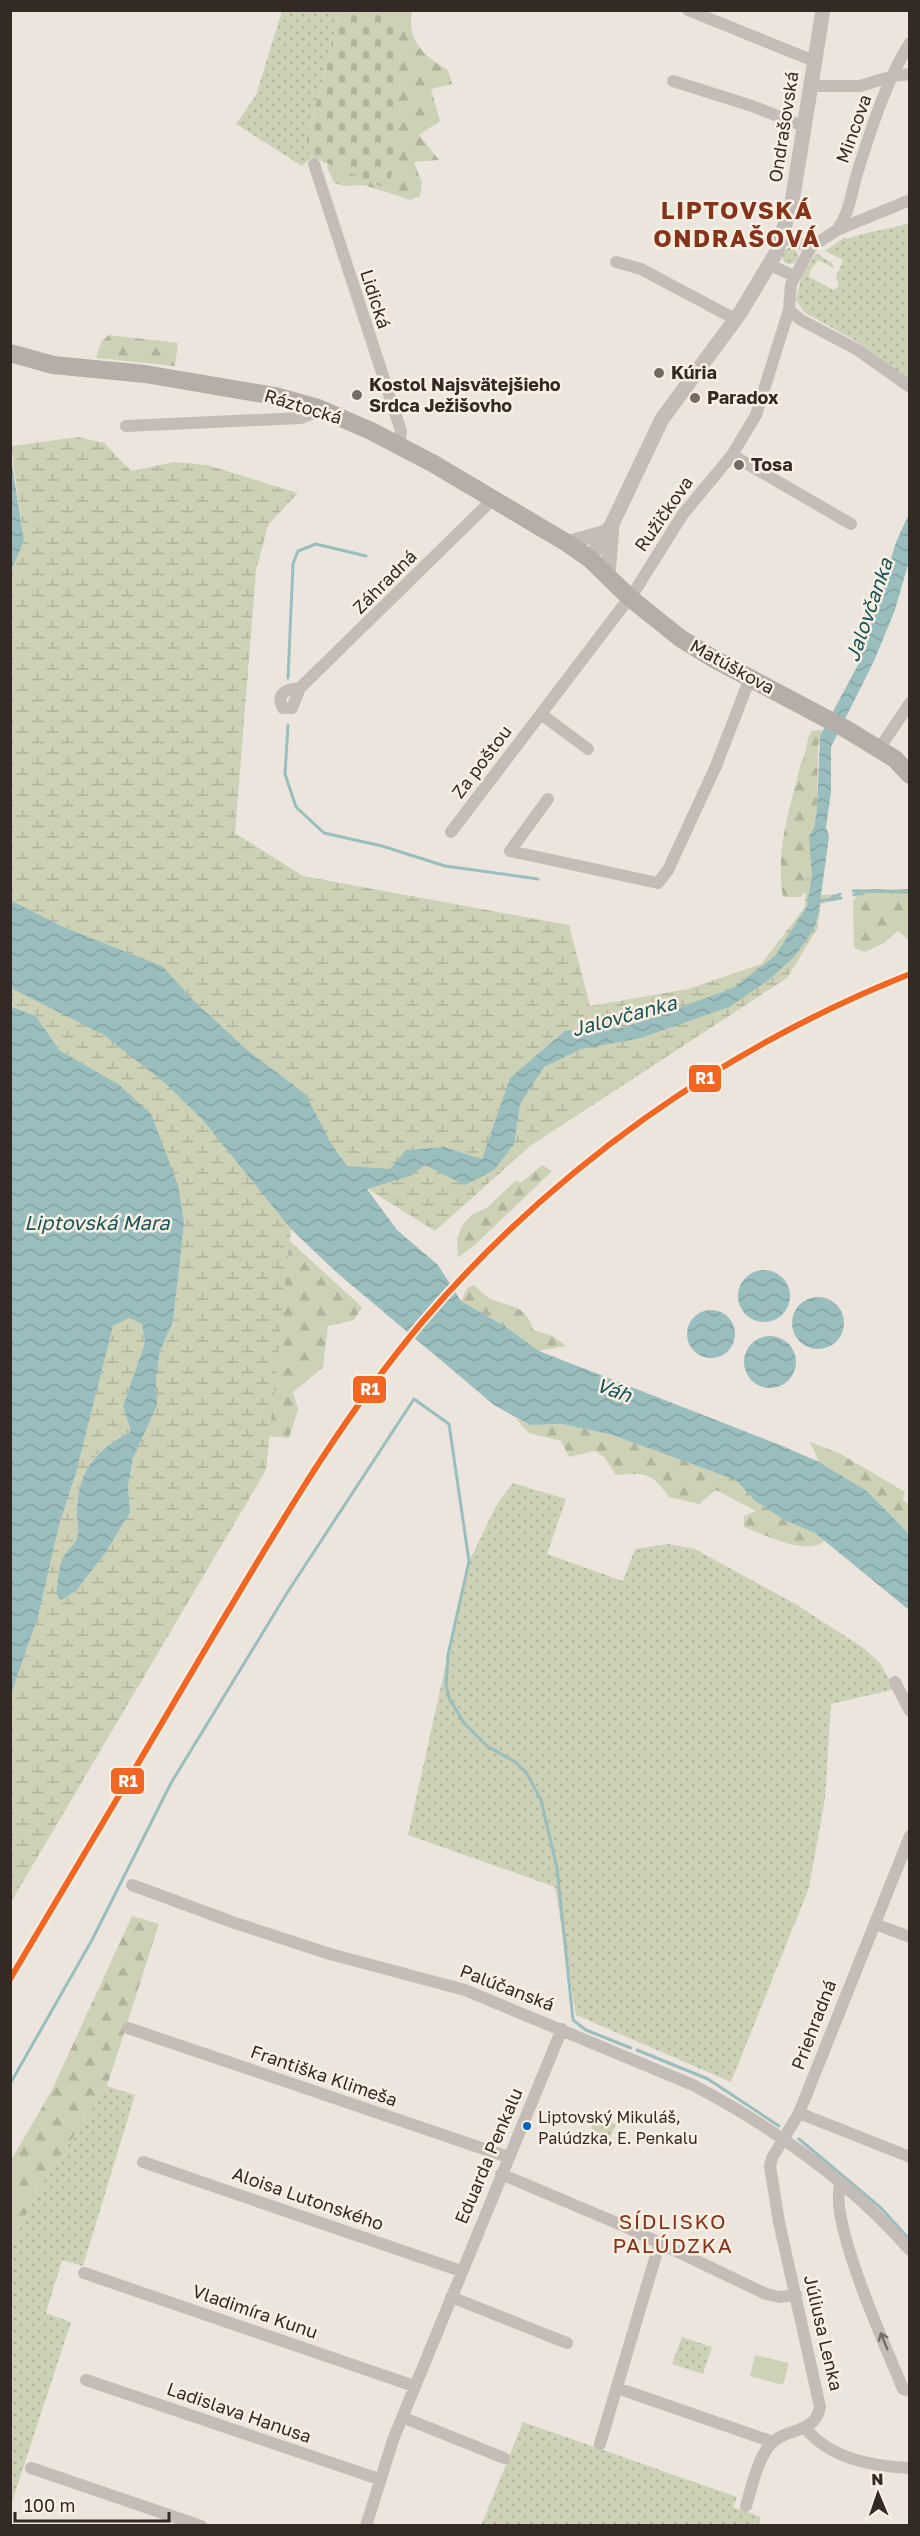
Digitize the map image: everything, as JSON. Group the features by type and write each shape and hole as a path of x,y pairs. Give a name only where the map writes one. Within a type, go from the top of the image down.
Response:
{"main road":[{"name":"Ráztocká","path":"10,353 44,363 202,383 275,396 318,408 399,445 567,543"},
{"name":"Matúškova","path":"567,543 590,559 629,597 680,638 846,729 879,749 909,774"}],"street":[{"path":"688,10 814,61"},
{"name":"Ondrašovská","path":"590,559 609,528 662,419 735,319 770,265 782,237 792,202 823,10"},
{"name":"Mincova","path":"837,230 846,217 856,177 893,76 909,42"},
{"path":"810,86 861,86 893,76 909,74"},
{"path":"673,81 752,105 803,126"},
{"name":"Lidická","path":"314,164 401,431 399,445"},
{"path":"770,265 794,276 811,248 837,230 909,200"},
{"path":"782,237 811,248"},
{"path":"616,262 641,269 735,319"},
{"name":"Ružičkova","path":"629,597 683,514 732,455 756,415 789,310 789,294 794,276"},
{"path":"789,310 801,320 858,350 909,387"},
{"path":"126,426 302,418 314,413 318,408"},
{"path":"732,455 851,524"},
{"name":"Záhradná","path":"300,688 492,500"},
{"path":"567,543 609,528"},
{"name":"Ondrašovská","path":"608,576 609,528"},
{"name":"Za poštou","path":"451,832 629,597"},
{"path":"548,799 510,851 658,883 668,870 716,766 750,678"},
{"path":"879,749 909,703"},
{"path":"541,714 588,750"},
{"path":"895,1682 909,1711"},
{"name":"Priehradná","path":"782,2139 799,2113 909,1836"},
{"name":"Palúčanská","path":"132,1885 235,1923 330,1954 465,1990 693,2085 727,2102 782,2139 841,2184 875,2213 909,2250"},
{"path":"875,1924 909,1937"},
{"name":"Františka Klimeša","path":"128,2028 508,2157"},
{"name":"Eduarda Penkalu","path":"366,2526 379,2479 414,2386 562,2029"},
{"path":"799,2113 909,2157"},
{"name":"Júliusa Lenka","path":"782,2139 770,2166 779,2222 820,2399 819,2414 805,2428"},
{"name":"Aloisa Lutonského","path":"143,2162 461,2271"},
{"path":"501,2174 624,2226 659,2245 766,2294 780,2297 796,2295"},
{"path":"841,2184 838,2198 854,2270 903,2389 909,2391"},
{"path":"600,2444 659,2245"},
{"name":"Vladimíra Kunu","path":"84,2273 414,2386"},
{"path":"451,2297 567,2343"},
{"name":"Ladislava Hanusa","path":"86,2380 379,2479"},
{"path":"617,2388 773,2442"},
{"path":"402,2417 504,2458"},
{"path":"746,2506 764,2452 773,2442 805,2428 816,2442 838,2454 879,2465 909,2468"},
{"path":"31,2468 201,2526"}],"green space":[{"path":"282,11 340,11 305,146 312,157 302,166 236,124 256,95"},
{"path":"340,11 393,11 395,159 388,189 312,157 305,146"},
{"path":"388,11 412,11 412,31 419,47 432,60 448,70 452,84 431,89 440,121 419,135 439,160 414,162 422,183 420,196 411,200 364,185 345,186 334,183 327,167"},
{"path":"909,223 909,380 861,344 804,312 796,300 801,278 816,253 832,263 834,268 818,260 810,271 809,277 834,290 839,286 836,277 843,260 825,251 845,237 847,239"},
{"path":"787,248 793,248 798,256 796,262 787,264 782,259 782,253"},
{"path":"109,335 178,343 175,366 96,358 101,342"},
{"path":"78,437 104,443 131,471 174,462 207,465 298,493 268,525 256,571 235,833 303,876 569,925 590,1006 688,989 761,964 805,907 809,836 829,836 821,895 839,894 841,899 821,904 817,929 787,978 530,1146 435,1231 365,1187 291,1229 266,1470 11,1902 11,1694 38,1617 59,1525 76,1473 113,1326 129,1318 142,1324 145,1343 123,1406 131,1431 99,1453 85,1472 78,1496 77,1537 62,1559 59,1568 56,1592 61,1599 76,1591 106,1552 130,1512 128,1486 133,1458 156,1405 156,1378 160,1351 173,1322 184,1223 118,1084 59,1050 36,1016 11,1005 10,570 24,541 11,446"},
{"path":"822,730 818,746 817,809 814,828 809,836 810,888 800,897 783,897 782,846 788,813 809,735 811,731"},
{"path":"854,889 909,889 909,895 857,896"},
{"path":"909,895 909,940 898,931 884,943 865,952 854,948 853,902 857,896"},
{"path":"151,1114 362,1307 354,1320 328,1326 323,1367 293,1392 298,1410 289,1438 258,1435 201,1396 114,1559 196,1340 177,1270 184,1223 178,1185"},
{"path":"542,1165 552,1171 475,1245 458,1257 457,1239 462,1226 471,1215 488,1207 515,1181 522,1182"},
{"path":"474,1285 490,1299 523,1312 533,1330 553,1336 566,1346 539,1351 503,1325 461,1301 467,1288"},
{"path":"515,1418 530,1425 562,1424 613,1435 704,1466 736,1480 754,1500 784,1520 815,1533 825,1540 818,1545 808,1547 786,1543 763,1535 744,1527 744,1516 756,1511 716,1490 699,1504 669,1497 657,1483 647,1476 641,1474 616,1475 605,1458 595,1451 569,1457 561,1441 529,1433"},
{"path":"810,1442 839,1453 905,1492 903,1500 909,1505 909,1534 867,1491 819,1462"},
{"path":"513,1483 566,1499 547,1554 623,1581 635,1549 668,1544 695,1549 797,1605 865,1649 880,1663 895,1689 831,1704 825,1798 809,1888 731,2082 576,2015 555,1887 408,1835 468,1564 496,1506"},
{"path":"132,1916 159,1924 107,2086 37,2191 11,2246 11,2160 51,2092"},
{"path":"107,2086 135,2095 83,2266 62,2260 46,2313 71,2322 11,2505 11,2246 37,2191"},
{"path":"597,2116 616,2124 610,2138 591,2129"},
{"path":"682,2337 712,2347 703,2374 672,2364"},
{"path":"755,2355 789,2363 783,2385 750,2376"},
{"path":"523,2422 737,2497 733,2507 761,2517 758,2526 481,2526"}],"water":[{"path":"11,457 24,541 11,570"},
{"name":"Váh","path":"909,514 909,561 895,610 874,661 831,747 831,792 826,827 829,836 818,916 814,929 795,956 770,979 729,1007 641,1038 581,1049 544,1067 520,1104 514,1144 494,1170 465,1185 425,1165 410,1176 367,1189 397,1230 438,1265 461,1301 503,1325 539,1351 780,1445 819,1462 867,1491 909,1534 909,1610 815,1533 784,1520 754,1500 736,1480 613,1435 562,1424 530,1425 494,1405 335,1271 291,1229 202,1119 166,1084 104,1035 11,988 10,900 63,927 162,966 193,1000 247,1050 306,1095 330,1142 347,1166 390,1169 406,1150 444,1147 482,1159 510,1078 565,1031 623,1028 733,988 775,956 807,906 812,875 809,836 814,828 817,809 820,736 860,661 896,542"},
{"name":"Liptovská Mara","path":"11,1006 36,1016 59,1050 118,1084 151,1114 178,1185 184,1223 173,1322 160,1351 156,1378 157,1405 133,1458 128,1486 130,1512 106,1552 76,1591 61,1600 56,1593 59,1569 64,1556 77,1537 78,1495 81,1483 99,1453 131,1431 123,1406 145,1343 142,1324 129,1318 113,1326 76,1473 59,1525 38,1617 11,1694"},
{"path":"759,1270 769,1270 779,1274 786,1281 790,1296 786,1311 779,1318 769,1322 759,1322 749,1318 742,1311 738,1301 738,1291 742,1281 749,1274"},
{"path":"818,1297 828,1299 836,1305 842,1313 844,1323 842,1333 836,1341 828,1347 818,1349 808,1347 800,1341 794,1333 792,1323 794,1313 800,1305 808,1299"},
{"path":"706,1310 716,1310 731,1320 735,1334 734,1343 725,1354 716,1358 706,1358 691,1348 687,1339 687,1329 697,1314"},
{"path":"765,1336 775,1336 784,1340 792,1348 796,1362 792,1376 784,1384 775,1388 765,1388 756,1384 748,1376 744,1367 744,1357 748,1348 756,1340"}],"waterway":[{"path":"288,678 293,564 298,551 316,544 366,556"},
{"path":"288,725 285,774 296,807 324,833 382,846 445,866 538,879"},
{"path":"853,891 863,891"},
{"path":"854,895 867,891 910,892"},
{"path":"831,898 840,894"},
{"path":"819,901 841,898"},
{"path":"10,2084 92,1940 171,1783 287,1593 414,1399 449,1424 469,1561 448,1655 446,1685 449,1698 464,1723 487,1746 515,1762 526,1772 541,1800 557,1868 573,2020 586,2030 631,2048"},
{"path":"637,2050 708,2079 779,2126"},
{"path":"799,2139 881,2208 910,2240"}],"transit line":[{"name":"R1","path":"10,1979 311,1475 365,1396 423,1321 474,1265 528,1213 585,1163 646,1118 708,1076 773,1038 841,1004 910,974"}],"place":[{"name":"Kúria","path":"659,373"},
{"name":"Kostol Najsvätejšieho Srdca Ježišovho","path":"357,395"},
{"name":"Paradox","path":"695,398"},
{"name":"Tosa","path":"739,465"},
{"name":"Liptovský Mikuláš, Palúdzka, E. Penkalu","path":"527,2126"}],"district":[{"name":"LIPTOVSKÁ ONDRAŠOVÁ","path":"737,225"},
{"name":"SÍDLISKO PALÚDZKA","path":"673,2234"}],"water label":[{"name":"Jalovčanka","path":"869,610"},
{"name":"Jalovčanka","path":"624,1016"}]}
